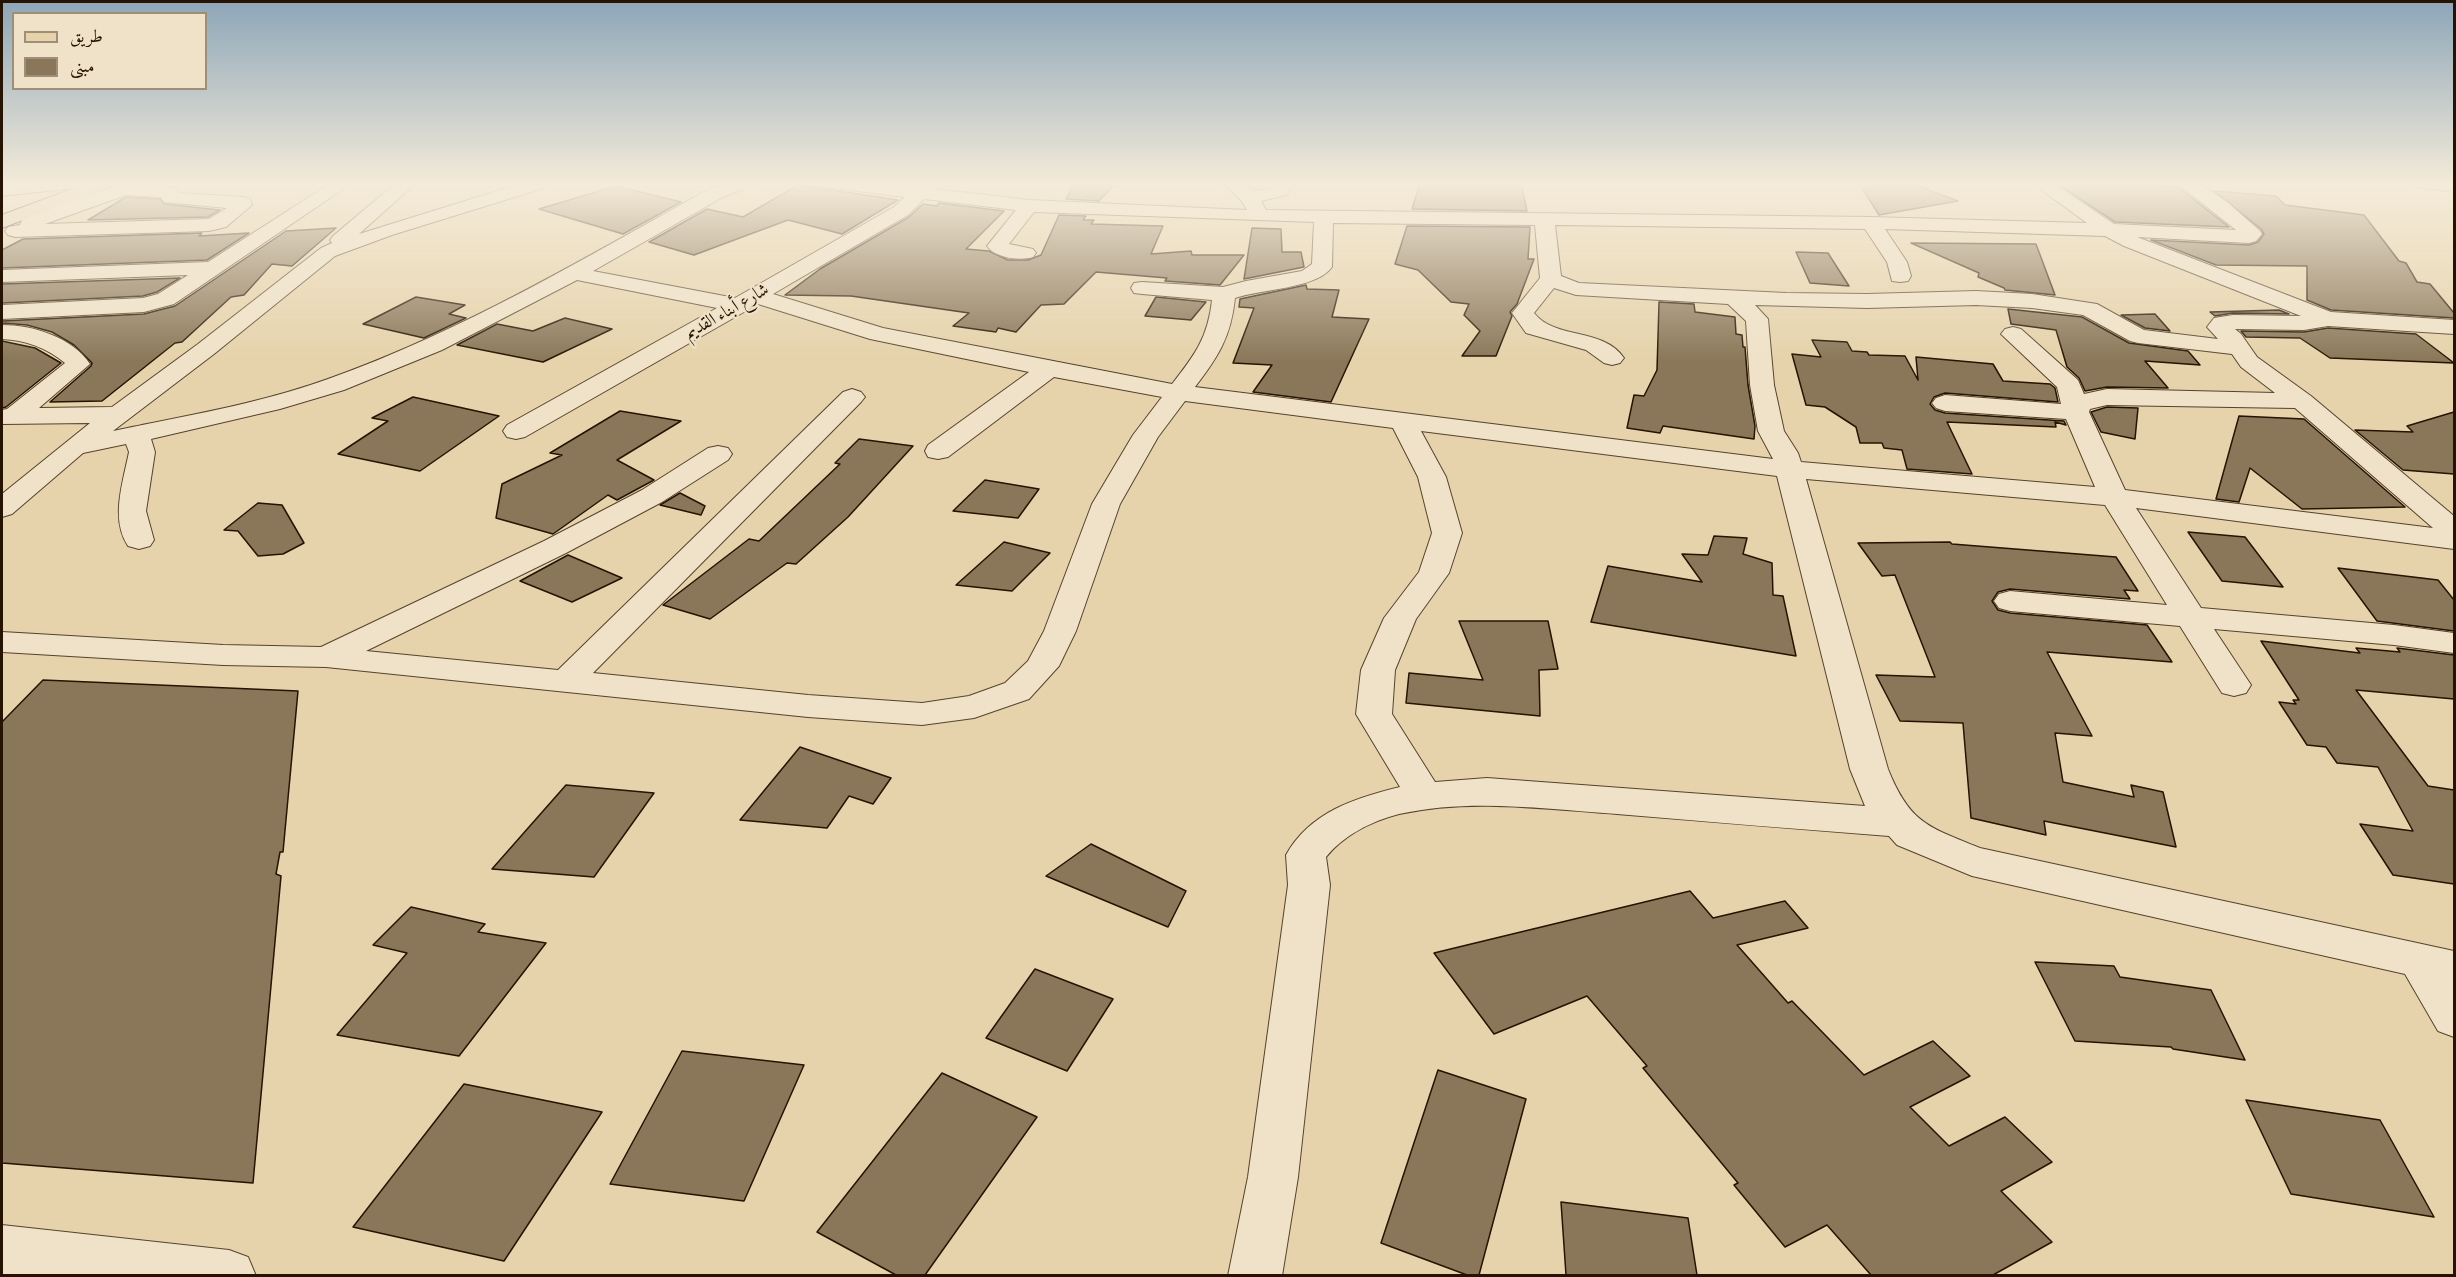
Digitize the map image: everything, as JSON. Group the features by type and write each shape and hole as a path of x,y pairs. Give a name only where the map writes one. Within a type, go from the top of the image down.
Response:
{"street":[{"path":"32,274 83,243"},
{"path":"100,273 145,243"},
{"path":"7,417 78,364 75,357 37,336 11,331 3,318 155,303 166,299 251,243"},
{"path":"2,507 74,447 129,424 338,243"},
{"path":"328,252 354,243"},
{"path":"7,417 129,424 263,404 333,385 396,361 476,324 627,243"},
{"name":"شارع أبناء القديم","path":"516,431 847,243"},
{"path":"1000,243 997,246 1001,249 1026,253"},
{"path":"1142,288 1224,294 1246,287 1308,276 1322,267 1323,243"},
{"path":"1547,243 1551,279"},
{"path":"1884,243 1897,262 1900,276"},
{"path":"2135,243 2171,260 2328,319"},
{"path":"2,276 213,268"},
{"path":"572,273 747,301 878,333 1049,369 1179,393 1788,470 2114,497 2454,540"},
{"path":"1551,279 1576,289 1856,301 1976,298 2032,301 2089,309 2138,336 2238,348"},
{"path":"1551,279 1537,293 1523,313 1534,328 1593,345 1612,358"},
{"path":"2,642 223,656 326,657 796,705 922,714 974,707 1017,691 1042,666 1060,631 1106,504 1146,435 1179,393 1209,349 1221,323 1224,294"},
{"path":"1733,296 1757,319 1762,385 1771,431 1785,453 1869,769 1882,802 1911,835 1972,861 2437,964 2454,1018"},
{"path":"2454,327 2328,319 2304,323 2222,323 2218,327 2233,339 2249,362 2302,401 2454,531"},
{"path":"2013,334 2069,385 2076,412 2114,497 2234,685"},
{"path":"938,451 1049,369"},
{"path":"565,682 852,397"},
{"path":"2076,412 2078,405 2107,397 2302,401"},
{"path":"1945,403 2076,412"},
{"path":"1403,422 1432,477 1447,533 1434,573 1400,618 1378,670 1374,714 1424,795"},
{"path":"129,424 142,452 132,511 139,540"},
{"path":"326,657 555,547 652,496 718,454"},
{"path":"2010,601 2192,616 2454,643"},
{"path":"1255,1275 1273,1177 1308,897 1306,855 1324,834 1364,811 1424,795 1487,791 1901,823"},
{"path":"2,1250 229,1275"}],"building":[{"path":"16,243 234,243 207,260 2,268 2,250"},
{"path":"269,243 319,243 292,266 272,264 244,295 231,297 182,342 175,343 102,401 50,402 92,363 74,345 52,332 27,325 2,323 2,321 144,314 175,306"},
{"path":"651,243 727,243 694,255"},
{"path":"865,243 972,243 966,249 989,251 1008,260 1028,260 1041,255 1047,243 1156,243 1151,254 1191,251 1192,255 1244,255 1220,285 1096,272 1064,304 1041,305 1016,332 998,328 996,332 953,326 969,313 851,296 785,295 820,269"},
{"path":"1250,243 1282,243 1282,252 1301,252 1304,267 1244,279"},
{"path":"1402,243 1529,243 1528,259 1534,259 1517,304 1510,312 1512,316 1496,356 1462,356 1480,331 1464,315 1469,304 1451,302 1418,270 1395,264"},
{"path":"1911,243 2036,244 2055,295 2005,290 1978,277 1979,273"},
{"path":"2158,243 2249,245 2256,243 2385,243 2399,261 2406,263 2417,282 2430,284 2454,313 2454,318 2331,310 2307,300 2307,266 2216,265"},
{"path":"1796,252 1828,253 1849,286 1810,283"},
{"path":"180,278 157,292 143,296 2,303 2,284"},
{"path":"1306,285 1307,289 1339,290 1332,317 1369,319 1331,402 1253,392 1272,365 1233,363 1254,308 1239,307 1240,299"},
{"path":"416,297 465,305 449,314 466,318 424,338 363,324"},
{"path":"1156,297 1206,302 1191,320 1145,316"},
{"path":"1659,302 1694,304 1695,312 1735,317 1736,334 1742,335 1743,347 1745,347 1755,426 1754,439 1663,426 1660,433 1627,428 1634,395 1644,396 1657,370"},
{"path":"2008,309 2082,317 2129,343 2188,351 2200,365 2145,361 2168,388 2107,387 2085,391 2079,378 2067,367 2056,330 2011,324"},
{"path":"2279,310 2289,314 2233,313 2215,316 2210,312"},
{"path":"2155,314 2170,331 2145,328 2121,315"},
{"path":"565,318 612,329 543,362 457,345 497,324 533,331"},
{"path":"2328,328 2416,334 2454,363 2330,358 2300,338 2246,337 2241,331 2304,332"},
{"path":"1812,340 1847,342 1852,351 1867,352 1869,355 1905,356 1918,380 1916,357 1993,364 2003,381 2050,384 2055,388 2058,402 1945,393 1934,397 1930,404 1935,410 1945,413 2064,421 2066,425 2055,422 2056,427 1947,422 1972,474 1907,469 1902,450 1884,448 1882,443 1860,443 1856,427 1825,407 1806,405 1792,354 1821,357"},
{"path":"2,341 35,348 61,363 2,408"},
{"path":"413,397 499,416 420,471 338,454 388,421 372,418"},
{"path":"2107,407 2138,408 2135,439 2101,432 2091,412"},
{"path":"620,411 681,421 617,460 654,480 617,500 608,495 553,534 496,518 502,484 562,455 550,453"},
{"path":"2454,412 2454,474 2403,470 2355,430 2413,432 2407,426"},
{"path":"2239,416 2304,419 2405,507 2302,509 2250,468 2239,502 2216,499"},
{"path":"859,439 913,446 848,517 796,564 787,563 710,619 663,605 749,539 759,541 840,464 835,463"},
{"path":"985,480 1039,489 1018,518 953,511"},
{"path":"680,493 705,506 701,515 660,505"},
{"path":"258,503 282,505 304,543 283,554 258,556 238,531 224,530"},
{"path":"2188,532 2245,537 2283,587 2222,581"},
{"path":"1714,536 1747,538 1743,554 1772,563 1773,595 1783,596 1796,656 1591,622 1608,566 1702,582 1682,554 1708,555"},
{"path":"1004,542 1050,553 1012,591 956,585"},
{"path":"1950,542 1952,544 2116,557 2138,591 2124,590 2130,599 2010,589 1998,592 1992,601 1998,610 2010,613 2147,625 2172,662 2047,652 2092,736 2055,733 2063,782 2134,797 2131,785 2163,792 2176,847 2044,821 2046,835 1971,818 1963,723 1900,721 1876,675 1935,677 1895,575 1882,576 1858,543"},
{"path":"568,555 622,578 572,602 520,581"},
{"path":"2338,568 2438,580 2454,600 2454,631 2377,621"},
{"path":"1459,621 1548,621 1558,669 1539,670 1540,716 1406,703 1409,673 1483,680"},
{"path":"2261,641 2360,653 2356,648 2400,652 2397,648 2454,655 2454,699 2356,690 2428,786 2454,790 2454,884 2393,875 2360,824 2413,831 2378,767 2337,763 2326,747 2307,745 2279,702 2296,704 2293,700 2299,700"},
{"path":"43,680 298,691 283,852 280,852 276,874 281,876 253,1183 2,1163 2,722"},
{"path":"800,747 891,778 873,804 849,796 827,828 740,820"},
{"path":"566,785 654,793 594,877 492,869"},
{"path":"1091,844 1186,891 1168,927 1046,876"},
{"path":"1690,891 1713,918 1785,901 1808,928 1737,945 1788,1003 1792,1001 1864,1075 1933,1041 1970,1076 1910,1107 1949,1146 2005,1117 2052,1162 2001,1191 2052,1242 1993,1275 1871,1275 1827,1225 1785,1247 1734,1185 1738,1183 1643,1068 1647,1066 1587,996 1494,1034 1434,953"},
{"path":"411,907 485,924 478,932 546,943 459,1056 337,1035 407,953 373,945"},
{"path":"2035,962 2114,966 2120,977 2211,990 2245,1060 2171,1047 2075,1041"},
{"path":"1035,969 1113,999 1067,1071 986,1038"},
{"path":"682,1051 804,1065 744,1201 610,1184"},
{"path":"1438,1070 1526,1099 1479,1275 1467,1275 1381,1243"},
{"path":"942,1073 1037,1117 925,1275 896,1275 817,1232"},
{"path":"464,1084 602,1112 504,1261 353,1227"},
{"path":"2246,1100 2380,1120 2434,1217 2291,1194"},
{"path":"1561,1202 1688,1218 1697,1275 1566,1275"}]}
